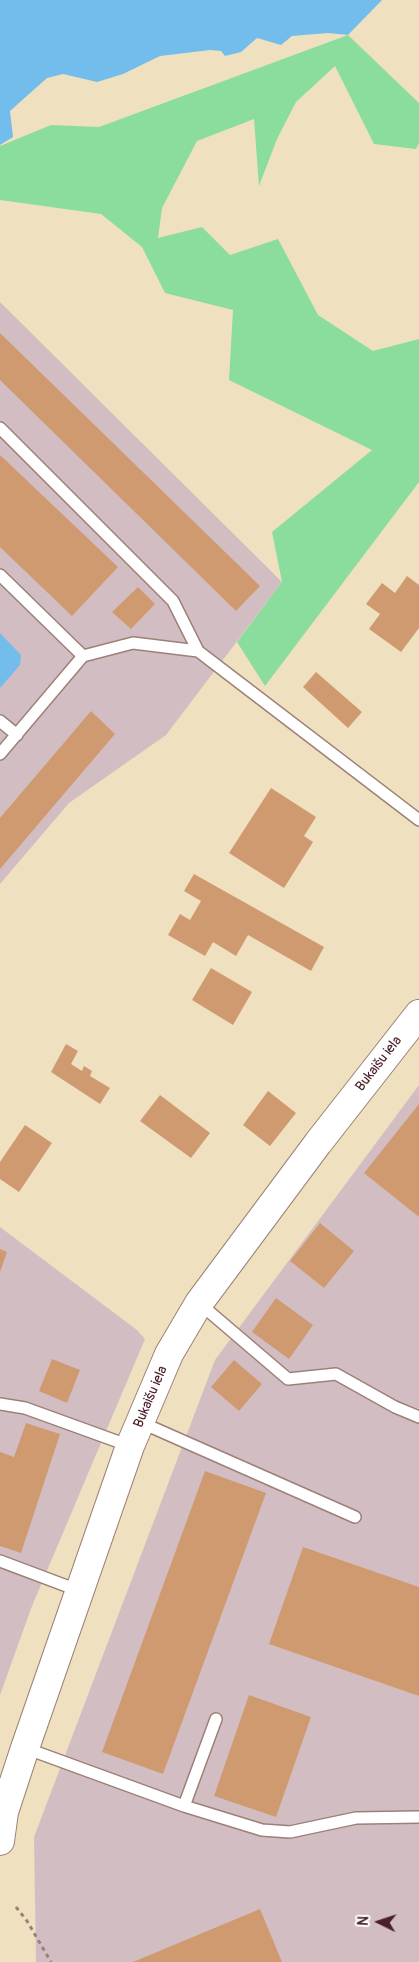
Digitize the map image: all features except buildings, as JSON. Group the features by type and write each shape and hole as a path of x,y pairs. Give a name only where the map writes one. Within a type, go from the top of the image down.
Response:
{"street":[{"name":"Bukaišu iela","path":"0,1841 2,1811 135,1434 169,1354 198,1303 318,1143 419,1014"}],"lane":[{"path":"0,428 173,602 198,651 419,820"},
{"path":"0,575 83,656"},
{"path":"0,754 83,656 133,643 198,651"},
{"path":"0,721 17,735"},
{"path":"198,1303 288,1379 336,1374 395,1408 419,1417"},
{"path":"0,1404 25,1408 135,1434 355,1517"},
{"path":"0,1561 80,1591"},
{"path":"184,1806 216,1720"},
{"path":"25,1748 184,1806 262,1830 290,1832 345,1819 419,1818"}],"path":[{"path":"16,1908 27,1921 51,1962"}],"shaded area":[{"path":"0,302 282,582 166,735 69,803 0,884"},
{"path":"419,1085 419,1962 36,1962 34,1837 215,1360"},
{"path":"0,1227 137,1330 145,1339 32,1606 0,1695"}],"green space":[{"path":"348,35 419,103 419,143 416,149 374,144 335,66 296,102 277,139 259,186 254,119 197,141 162,208 158,238 202,227 230,255 278,239 318,315 373,351 419,339 419,482 265,686 237,642 282,582 272,532 372,450 229,380 233,310 165,293 142,247 101,214 0,200 0,146 51,125 99,127"}],"water":[{"path":"0,0 382,0 348,35 328,33 292,36 281,45 257,38 241,52 225,56 221,51 210,50 160,56 123,74 97,82 63,74 47,78 10,111 13,137 0,145"},
{"path":"0,633 21,655 20,665 0,688"}]}
